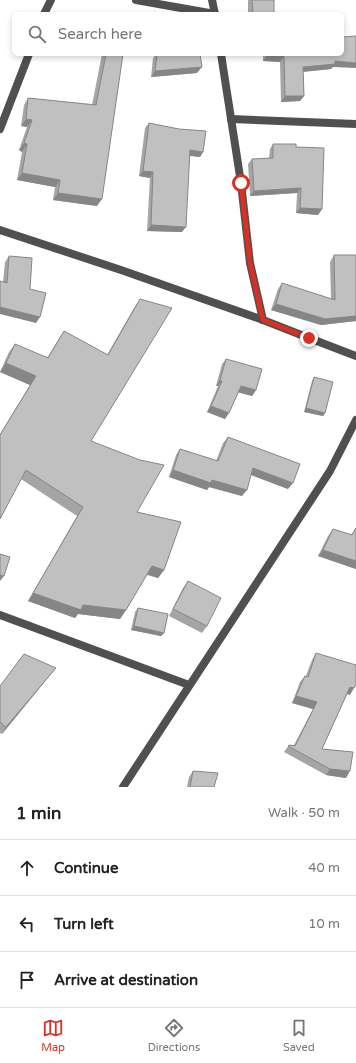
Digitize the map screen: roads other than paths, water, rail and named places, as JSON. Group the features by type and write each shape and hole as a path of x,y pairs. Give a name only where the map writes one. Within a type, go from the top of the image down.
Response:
{"street":[{"path":"45,12 51,0"},
{"path":"136,0 203,12"},
{"path":"212,0 214,12"},
{"path":"0,129 28,56"},
{"path":"221,56 241,183 250,263 263,320"},
{"path":"231,119 356,124"},
{"path":"0,230 121,270 263,320 356,356"},
{"path":"123,787 189,684 330,471 356,420"},
{"path":"0,615 189,684"}]}
